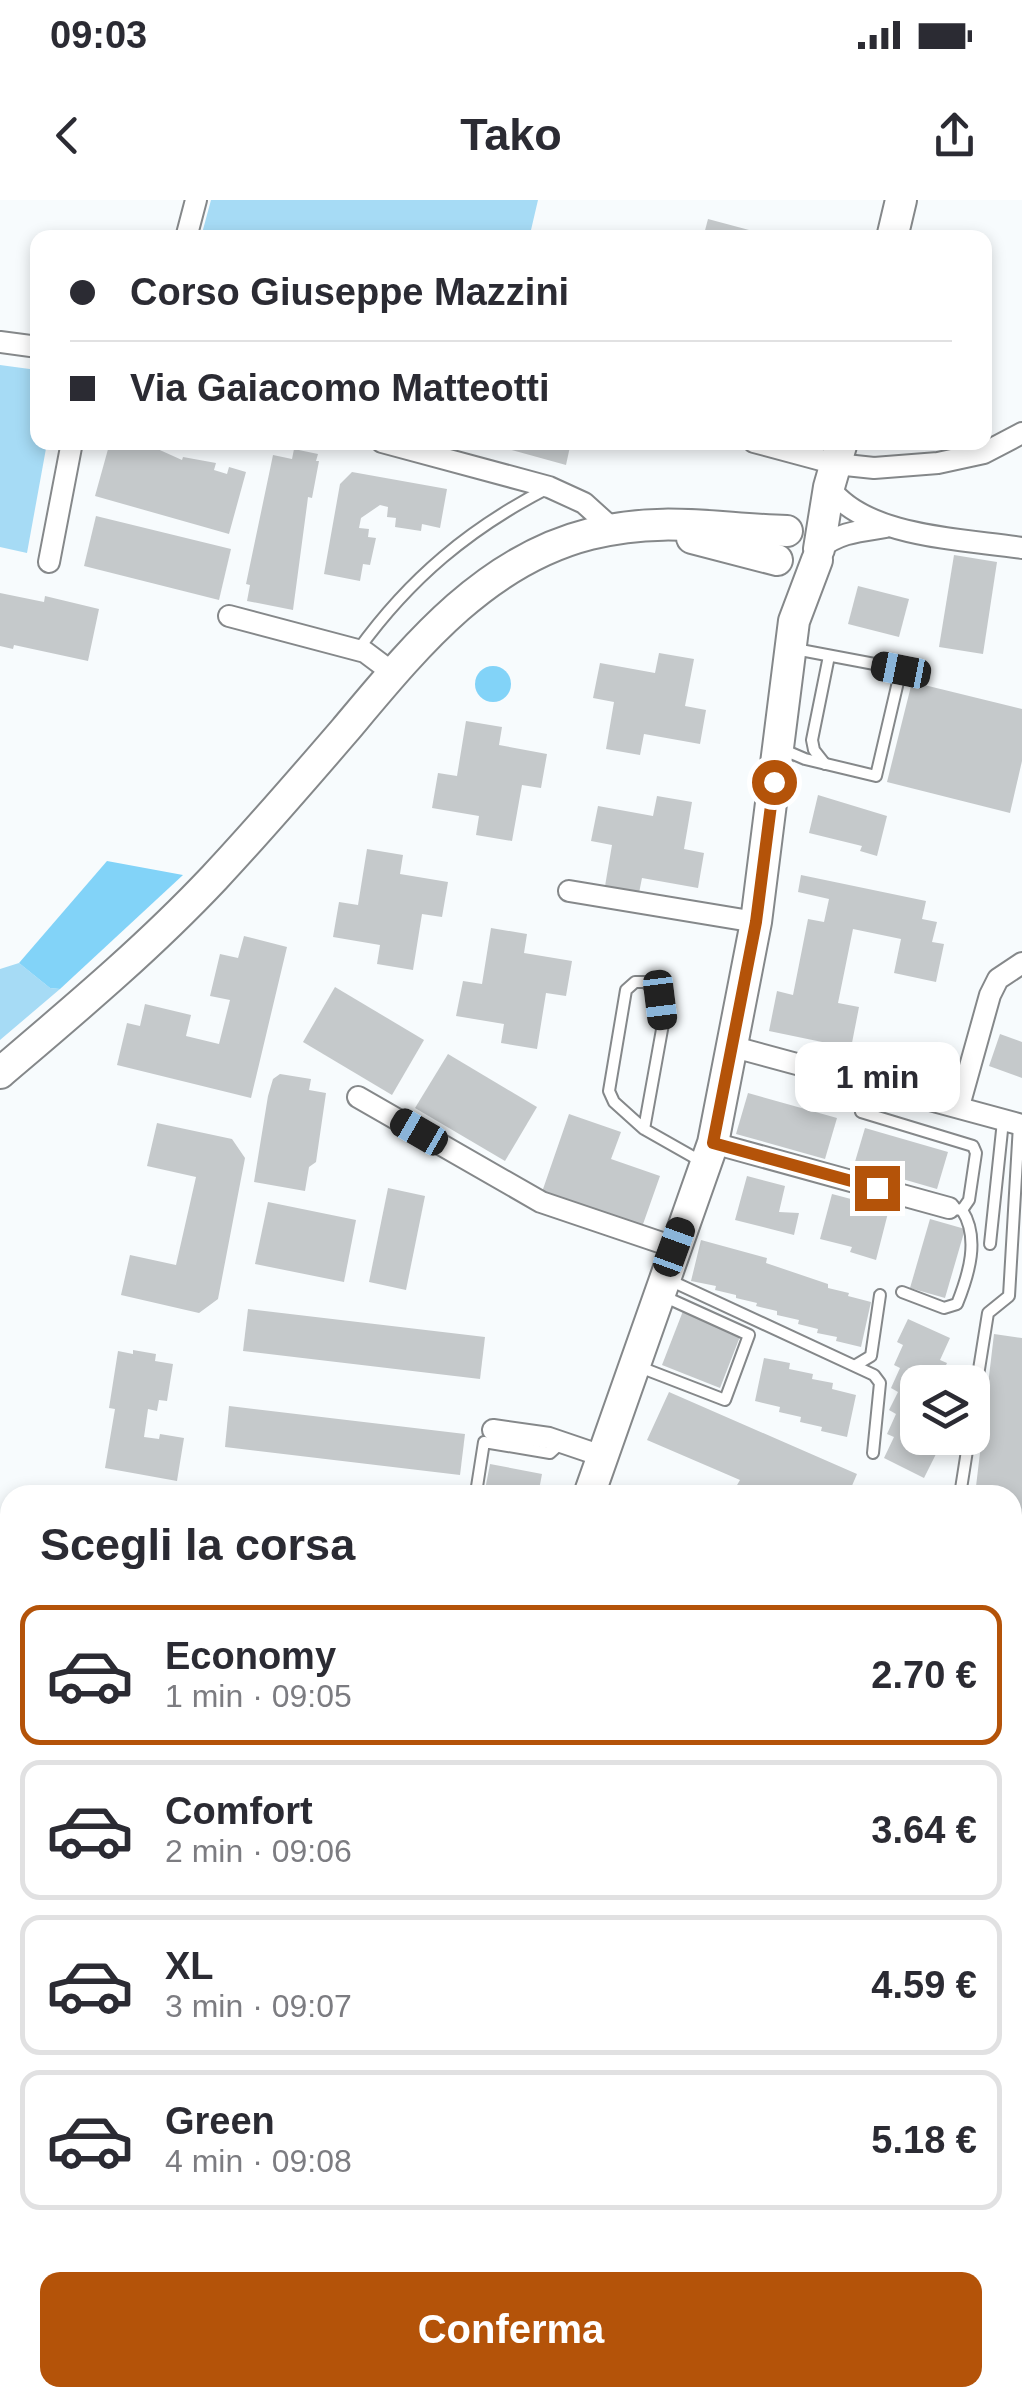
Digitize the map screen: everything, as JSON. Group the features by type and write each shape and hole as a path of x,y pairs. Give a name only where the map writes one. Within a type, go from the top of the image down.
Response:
{"main road":[{"path":"894,230 901,200"},
{"path":"592,1485 709,1153 734,1047 756,922 805,542 836,464"},
{"path":"0,1072 128,965 202,890 415,647 475,591 559,545 620,529 679,522 805,542"},
{"path":"620,529 713,542 802,572 805,542"},
{"path":"779,563 793,634"}],"street":[{"path":"188,230 196,200"},
{"path":"0,342 30,346"},
{"path":"992,449 1022,433"},
{"path":"49,562 70,450"},
{"path":"411,450 549,488 584,503 620,529"},
{"path":"784,450 836,464 874,468 938,463 990,450"},
{"path":"836,464 856,512 888,527"},
{"path":"805,542 888,527 1022,548"},
{"path":"229,616 358,650 393,673"},
{"path":"569,891 756,922"},
{"path":"959,1106 990,995 998,979 1022,963"},
{"path":"734,1047 1015,1123"},
{"path":"358,1097 541,1202 674,1247"},
{"path":"709,1153 956,1209"},
{"path":"492,1430 562,1442 602,1456"}],"lane":[{"path":"358,650 383,616 442,555 475,529 549,488"},
{"path":"778,748 876,776 901,670 829,656 793,634"},
{"path":"825,764 814,750 812,740 829,656"},
{"path":"644,1129 663,1024 660,1000 646,982 635,982 626,990 609,1090 614,1102 644,1129 709,1153"},
{"path":"861,1112 973,1146 976,1153 969,1200 956,1209 972,1226 973,1241 957,1304 944,1308 902,1292"},
{"path":"990,1244 1015,1123"},
{"path":"980,1365 988,1313 1009,1296 1015,1123"},
{"path":"632,1364 726,1400 750,1335 661,1286"},
{"path":"661,1286 874,1375 880,1383 873,1453"},
{"path":"856,1365 871,1356 880,1294"},
{"path":"477,1485 484,1442 550,1453 562,1442"},
{"path":"962,1485 966,1455"}],"shaded area":[{"path":"211,200 538,200 531,230 203,230"},
{"path":"0,365 30,369 30,450 46,450 27,553 0,547"},
{"path":"493,666 506,671 511,684 506,697 493,702 480,697 475,684 480,671"},
{"path":"107,861 183,875 60,989 50,988 19,963"},
{"path":"19,963 50,988 60,989 0,1040 0,969"}],"building":[{"path":"708,219 749,230 705,230"},
{"path":"108,450 160,450 182,460 183,457 216,463 214,470 227,474 229,467 246,472 229,534 95,496"},
{"path":"294,450 299,450 318,454 319,461 312,498 308,497 293,610 247,601 250,585 246,584 273,455 292,459"},
{"path":"511,450 569,450 566,465"},
{"path":"352,472 447,489 440,528 422,524 421,531 395,527 396,518 387,517 388,507 380,505 361,518 359,528 369,529 368,537 376,538 370,565 363,564 360,581 324,574 340,484"},
{"path":"96,516 231,549 219,600 84,566"},
{"path":"954,555 997,562 983,654 939,647"},
{"path":"858,586 909,599 899,637 848,624"},
{"path":"0,593 44,602 45,596 99,609 88,661 14,645 13,649 0,646"},
{"path":"659,653 694,659 685,706 706,710 700,744 644,734 640,755 606,749 614,702 593,698 600,663 655,673"},
{"path":"912,682 1022,709 1022,761 1010,813 887,782"},
{"path":"466,721 502,727 499,745 547,754 541,788 522,785 512,841 476,835 479,816 432,808 438,773 457,776"},
{"path":"818,795 887,816 877,856 860,851 862,846 809,833"},
{"path":"657,796 692,802 684,849 704,853 698,888 642,878 638,898 604,892 612,845 591,841 598,806 653,816"},
{"path":"367,849 403,855 400,874 448,882 442,917 422,914 413,970 377,964 380,945 333,937 339,902 358,905"},
{"path":"801,875 926,901 922,919 937,922 932,942 944,944 936,982 894,973 901,939 853,929 838,1003 859,1007 851,1048 769,1031 777,991 793,995 808,919 824,922 829,899 798,892"},
{"path":"491,928 527,934 524,953 572,961 566,996 546,993 537,1049 501,1043 504,1024 456,1016 463,981 482,984"},
{"path":"244,936 287,947 251,1098 117,1065 127,1023 140,1026 145,1004 191,1015 186,1036 219,1044 230,1000 210,996 220,954 238,958"},
{"path":"335,987 424,1040 392,1095 303,1042"},
{"path":"1000,1034 1022,1042 1022,1078 989,1066"},
{"path":"448,1054 537,1107 505,1161 415,1108"},
{"path":"280,1074 311,1079 309,1090 326,1093 316,1162 309,1167 305,1191 254,1182 268,1096 273,1079"},
{"path":"748,1093 837,1118 825,1159 736,1134"},
{"path":"569,1114 621,1132 611,1159 660,1176 642,1227 542,1192"},
{"path":"157,1123 232,1139 245,1158 218,1299 199,1313 121,1295 130,1255 176,1265 196,1177 147,1166"},
{"path":"865,1128 948,1152 937,1189 854,1165"},
{"path":"747,1176 785,1186 779,1212 799,1213 794,1235 735,1220"},
{"path":"388,1188 425,1196 406,1290 369,1282"},
{"path":"832,1194 889,1209 876,1260 850,1252 852,1247 820,1239"},
{"path":"268,1202 356,1220 344,1282 255,1264"},
{"path":"930,1219 965,1229 945,1298 910,1288"},
{"path":"701,1240 767,1258 766,1263 871,1302 861,1347 836,1341 837,1337 798,1324 799,1320 715,1290 716,1286 691,1281"},
{"path":"248,1309 485,1337 480,1379 243,1351"},
{"path":"683,1311 741,1334 720,1388 662,1365"},
{"path":"908,1319 950,1338 940,1360 947,1363 900,1368 894,1365 903,1345 897,1342"},
{"path":"994,1334 1022,1338 1022,1485 976,1485 980,1455 990,1455"},
{"path":"133,1350 156,1354 155,1361 173,1364 167,1401 159,1400 157,1411 148,1409 144,1437 159,1439 160,1434 184,1438 177,1481 105,1468 115,1409 109,1408 118,1351 133,1354"},
{"path":"764,1358 790,1363 789,1369 813,1374 812,1379 833,1383 832,1389 856,1395 847,1437 821,1431 822,1427 800,1422 801,1417 779,1412 780,1407 755,1401"},
{"path":"900,1368 900,1455 936,1455 924,1478 884,1458 894,1437 887,1434 896,1414 889,1410 898,1392 891,1388"},
{"path":"669,1392 857,1474 852,1485 737,1485 740,1480 647,1440"},
{"path":"229,1406 465,1434 460,1475 225,1447"},
{"path":"490,1464 542,1474 540,1485 486,1485"}],"route":[{"path":"774,782 756,922 713,1143 877,1188"}]}
